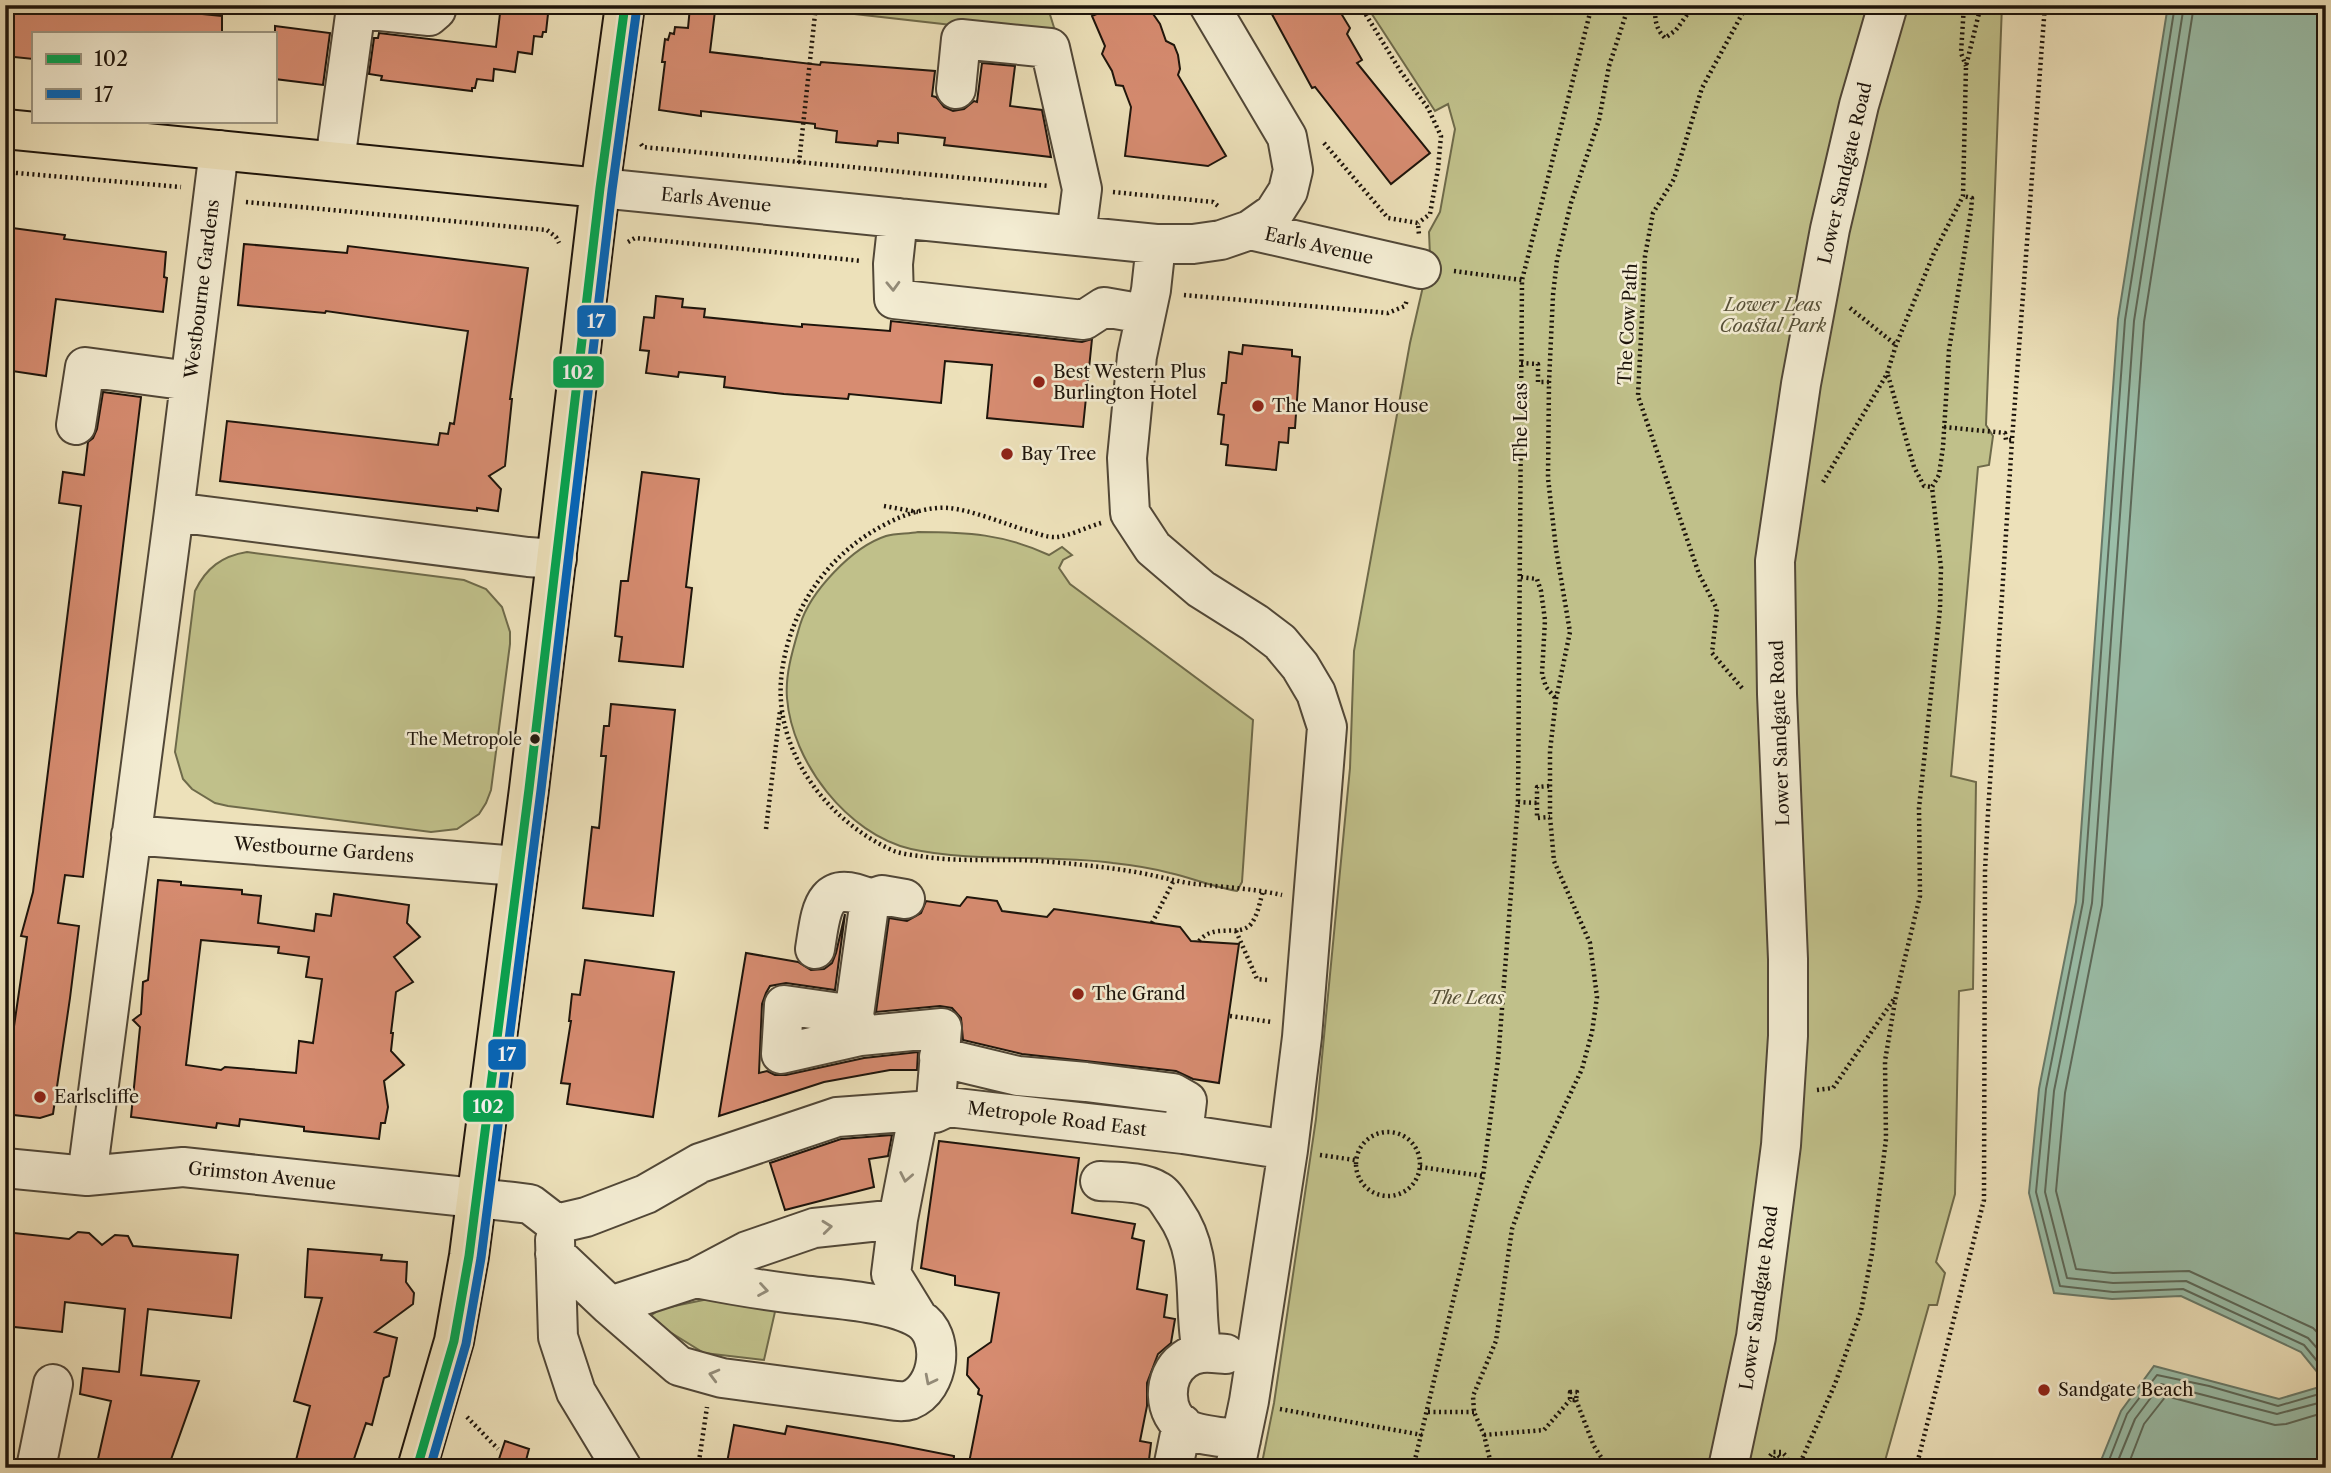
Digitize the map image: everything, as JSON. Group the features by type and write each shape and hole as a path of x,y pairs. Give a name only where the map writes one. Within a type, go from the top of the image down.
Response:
{"main road":[{"path":"418,1468 463,1299 625,5"},
{"name":"Earls Avenue","path":"5,129 600,188"}],"street":[{"path":"335,161 355,15 361,9 429,16 436,10 436,5"},
{"path":"1209,5 1287,137 1293,170 1288,191 1274,214 1250,230"},
{"name":"Lower Sandgate Road","path":"1728,1468 1756,1337 1781,1144 1788,1036 1788,959 1777,694 1775,561 1801,384 1844,166 1888,5"},
{"path":"956,89 961,39 1051,48 1082,189 1076,235"},
{"name":"Westbourne Gardens","path":"87,1176 219,150"},
{"name":"Earls Avenue","path":"600,188 1156,244 1193,244 1221,240 1250,230 1421,269"},
{"path":"898,218 892,264 894,299 1084,320 1104,307 1144,314"},
{"path":"1156,244 1151,290 1137,356 1127,458 1130,513 1153,548 1201,589 1280,642 1300,666 1316,693 1327,727 1302,1037 1288,1150 1256,1357 1249,1401 1238,1454 1188,1430 1174,1417 1166,1393 1173,1371 1185,1359 1202,1352 1256,1357"},
{"path":"76,425 85,367 190,381"},
{"path":"174,512 527,558 557,559"},
{"name":"Westbourne Gardens","path":"131,835 518,866"},
{"path":"477,1198 530,1205 610,1306 680,1366 711,1375 875,1399 909,1401 925,1390 935,1372 936,1352 929,1327 918,1318 891,1274 898,1219 927,1112 939,1057 942,1028 857,1026 887,899 853,891 831,895 823,905 815,949"},
{"path":"939,1057 1018,1076 1173,1093 1187,1101 1184,1134"},
{"name":"Metropole Road East","path":"555,1239 586,1217 646,1194 699,1163 837,1117 927,1112 948,1107 1184,1134 1288,1150"},
{"name":"Grimston Avenue","path":"5,1168 87,1176 183,1167 477,1198"},
{"path":"1100,1181 1137,1184 1158,1191 1185,1226 1194,1250 1199,1297 1198,1335 1202,1352"},
{"path":"610,1306 696,1278 747,1251 814,1228 898,1219"},
{"path":"555,1239 558,1337 576,1392 622,1468"},
{"path":"696,1278 870,1304 918,1318"},
{"path":"36,1468 53,1384"},
{"path":"1173,1468 1182,1424"}],"path":[{"path":"799,163 816,5"},
{"path":"1360,5 1401,72 1427,108 1441,136 1430,214 1418,223"},
{"name":"The Leas","path":"1413,1468 1483,1176 1499,1047 1518,802 1522,281 1592,5"},
{"path":"1492,1468 1484,1436 1474,1412 1473,1396 1496,1341 1512,1229 1528,1184 1582,1069 1592,1032 1597,997 1590,943 1554,861 1550,817 1550,751 1556,699 1570,632 1556,549 1548,478 1549,382 1557,260 1571,203 1599,120 1609,66 1629,5"},
{"path":"1654,5 1655,21 1659,32 1665,38 1676,30 1694,5"},
{"name":"The Cow Path","path":"1747,5 1702,88 1674,179 1653,213 1645,256 1638,396 1699,574 1717,608 1712,653 1742,688 1777,694"},
{"path":"1964,5 1961,53 1966,66"},
{"path":"1817,491 1887,374 1896,345 1934,253 1963,196 1966,66 1981,5"},
{"path":"1916,1468 1984,1200 1985,871 2012,440 2045,5"},
{"path":"638,140 643,147 1213,202 1250,230"},
{"path":"5,172 195,189 214,199 547,230 560,246"},
{"path":"1798,1468 1835,1384 1865,1288 1886,1139 1885,1061 1896,995 1920,896 1919,808 1940,609 1941,568 1932,487 1939,475 1949,350 1972,198 1963,196"},
{"path":"1421,269 1522,281"},
{"path":"1820,285 1896,345"},
{"path":"1521,363 1538,364 1538,382 1549,382"},
{"path":"1887,374 1914,467 1924,486 1932,487"},
{"path":"1944,427 2006,433 2006,440 2012,440"},
{"path":"884,506 919,512"},
{"path":"766,829 781,707 781,674 788,640 797,612 814,585 831,565 857,542 888,522 919,512 948,508 1054,538 1130,513"},
{"path":"1521,577 1537,579 1541,591 1545,620 1542,674 1546,687 1556,699"},
{"path":"781,707 787,738 804,775 827,802 858,830 896,852 964,861 1062,863 1263,891 1314,901"},
{"path":"1549,786 1537,787 1537,818 1550,817"},
{"path":"1518,802 1537,803"},
{"path":"1152,923 1174,880"},
{"path":"1199,941 1213,931 1250,927 1263,891"},
{"path":"1235,930 1257,979 1267,980"},
{"path":"1784,1094 1833,1088 1896,995"},
{"path":"1230,1016 1273,1023"},
{"path":"1388,1131 1400,1133 1415,1145 1420,1156 1420,1167 1418,1177 1411,1187 1388,1197 1377,1195 1363,1185 1358,1175 1356,1160 1367,1139 1388,1131"},
{"path":"1420,1167 1483,1176"},
{"path":"698,1468 711,1375"},
{"path":"1484,1436 1544,1430 1573,1400 1594,1446 1608,1468"},
{"path":"1249,1401 1273,1408 1422,1435"},
{"path":"1427,1412 1474,1412"},
{"path":"466,1416 498,1449"},
{"path":"1770,1464 1775,1455 1778,1455 1784,1461 1784,1468"}],"green space":[{"path":"811,5 1047,5 1057,37 811,9"},
{"name":"Lower Leas Coastal Park","path":"1366,5 2002,5 1986,425 1993,436 1989,465 1978,467 1951,776 1976,782 1973,989 1959,991 1955,1194 1936,1262 1945,1273 1937,1305 1929,1305 1883,1468 1261,1468 1274,1403 1316,1119 1350,768 1354,651 1410,343 1430,256 1429,232 1440,212 1455,129 1448,104 1435,111"},
{"path":"918,532 1001,538 1049,555 1062,547 1072,555 1063,560 1059,568 1070,584 1253,720 1242,882 1237,891 1163,871 1127,865 1088,860 960,856 911,849 888,841 865,828 845,812 827,792 799,746 787,698 788,671 800,625 813,599 846,560 886,536"},
{"path":"247,552 464,580 486,589 502,607 510,632 510,644 491,790 479,814 457,829 431,832 228,806 215,803 192,789 183,779 175,752 195,591 204,576 216,564"},
{"path":"713,1298 777,1303 764,1360 704,1353 649,1317 660,1309"}],"water":[{"path":"2168,5 2326,5 2326,1383 2301,1352 2181,1296 2112,1299 2054,1293 2029,1193 2039,1089 2076,902 2118,319"},
{"path":"2154,1366 2279,1399 2326,1385 2326,1468 2098,1468 2121,1411"}],"building":[{"path":"5,5 113,5 222,16 222,32 32,32 32,59 5,56"},
{"path":"501,5 549,5 546,32 543,32 542,37 534,36 532,54 518,52 515,72 494,69 493,81 477,79 472,91 381,80 382,76 369,74 374,38 378,38 379,33 496,47"},
{"path":"1117,5 1141,5 1151,11 1160,24 1166,41 1174,45 1180,69 1178,75 1226,156 1208,166 1125,156 1131,107 1123,86 1116,85 1112,71 1102,54 1105,46 1092,16"},
{"path":"1267,5 1336,5 1350,28 1347,34 1362,60 1357,63 1430,153 1391,184 1315,87 1312,88"},
{"path":"690,7 715,11 710,52 820,65 821,62 935,71 932,96 953,111 977,102 982,63 1015,66 1010,106 1042,110 1051,157 944,145 945,138 898,133 898,143 878,141 877,146 836,142 837,131 815,128 815,124 701,111 701,116 659,110 665,39 668,40 670,33 674,34 675,27 688,28"},
{"path":"275,26 330,33 323,85 276,79"},
{"path":"5,227 65,235 64,239 166,252 164,277 167,278 163,312 56,299 46,376 5,370"},
{"path":"244,244 347,253 348,246 528,268 510,399 505,466 489,476 501,489 498,511 477,508 477,511 220,481 227,421 438,445 440,433 448,434 450,423 454,424 468,331 326,311 238,305"},
{"path":"656,296 683,299 682,307 705,309 704,317 802,327 802,324 890,331 891,321 1082,342 1092,339 1083,427 987,418 992,365 945,361 941,403 849,394 848,399 784,394 724,387 725,377 679,372 678,377 646,373 649,351 640,350 644,317 654,318"},
{"name":"The Manor House","path":"1243,345 1292,350 1292,356 1300,357 1295,428 1289,428 1288,443 1279,442 1276,470 1226,465 1228,445 1221,444 1224,415 1218,414 1222,383 1226,383 1229,352 1242,354"},
{"path":"103,392 141,397 83,877 65,875 58,923 79,926 70,998 53,1114 40,1118 5,1114 5,1088 27,937 21,936 33,892 81,506 59,503 63,472 84,475 88,442 97,429"},
{"path":"642,472 699,479 686,587 692,588 683,667 619,661 622,637 615,636 621,581 628,581"},
{"path":"611,704 675,710 653,916 583,908 592,827 599,828 606,756 601,756 604,726 609,726"},
{"path":"158,880 181,882 181,885 242,890 242,894 261,896 258,923 314,931 316,914 331,916 334,894 409,905 407,923 420,937 394,957 413,982 396,992 391,1033 391,1051 404,1065 384,1081 388,1107 385,1123 381,1123 379,1139 304,1131 304,1127 240,1119 239,1126 217,1123 216,1128 131,1117 140,1027 133,1020 141,1014 143,982 148,980","holes":["201,940 279,947 278,953 309,957 306,977 322,979 313,1043 299,1041 296,1073 225,1067 221,1070 186,1065"]},
{"name":"The Grand","path":"967,897 997,901 1002,911 1047,917 1054,909 1180,927 1191,941 1239,944 1219,1083 1193,1079 1176,1071 1022,1054 963,1040 961,1018 952,1008 940,1006 876,1012 889,918 907,921 921,913 926,901 960,906"},
{"path":"845,914 835,990 786,983 770,986 766,993 762,1004 759,1073 767,1071 775,1075 786,1075 864,1058 918,1052 917,1070 890,1070 824,1082 719,1116 746,953 798,962 811,970 824,969 832,963 836,953"},
{"path":"585,960 674,972 653,1117 567,1104 570,1084 561,1083 571,1021 572,994 580,995"},
{"path":"892,1135 888,1156 869,1159 874,1187 785,1210 770,1163 841,1139"},
{"path":"939,1141 1079,1158 1072,1213 1135,1224 1132,1238 1144,1241 1137,1289 1167,1295 1164,1317 1175,1319 1171,1343 1158,1354 1147,1383 1147,1406 1140,1441 1151,1443 1148,1468 968,1468 982,1396 967,1375 968,1358 991,1342 999,1293 955,1285 955,1276 921,1268"},
{"path":"5,1232 69,1239 78,1232 89,1233 102,1245 115,1235 128,1236 133,1246 238,1255 231,1318 148,1309 141,1375 199,1381 168,1468 96,1468 111,1401 80,1394 83,1368 119,1372 125,1309 65,1302 62,1332 5,1326"},
{"path":"308,1249 382,1255 381,1260 407,1262 406,1282 414,1293 413,1304 375,1332 397,1338 389,1376 384,1378 372,1425 366,1423 351,1468 294,1468 310,1406 294,1401 322,1298 305,1297"},
{"path":"734,1425 785,1434 787,1426 893,1444 954,1456 953,1468 726,1468"},
{"path":"505,1441 529,1449 524,1468 496,1468"}],"transit line":[{"name":"102","path":"417,1468 454,1341 469,1256 529,789 600,188 625,5"},
{"name":"17","path":"430,1468 466,1344 481,1258 541,790 612,190 637,7"}],"place":[{"name":"Best Western Plus Burlington Hotel","path":"1039,382"},
{"name":"The Manor House","path":"1258,406"},
{"name":"Bay Tree","path":"1007,454"},
{"name":"The Metropole","path":"535,739"},
{"name":"The Grand","path":"1078,994"},
{"name":"Earlscliffe","path":"40,1097"},
{"name":"Sandgate Beach","path":"2044,1390"}]}
